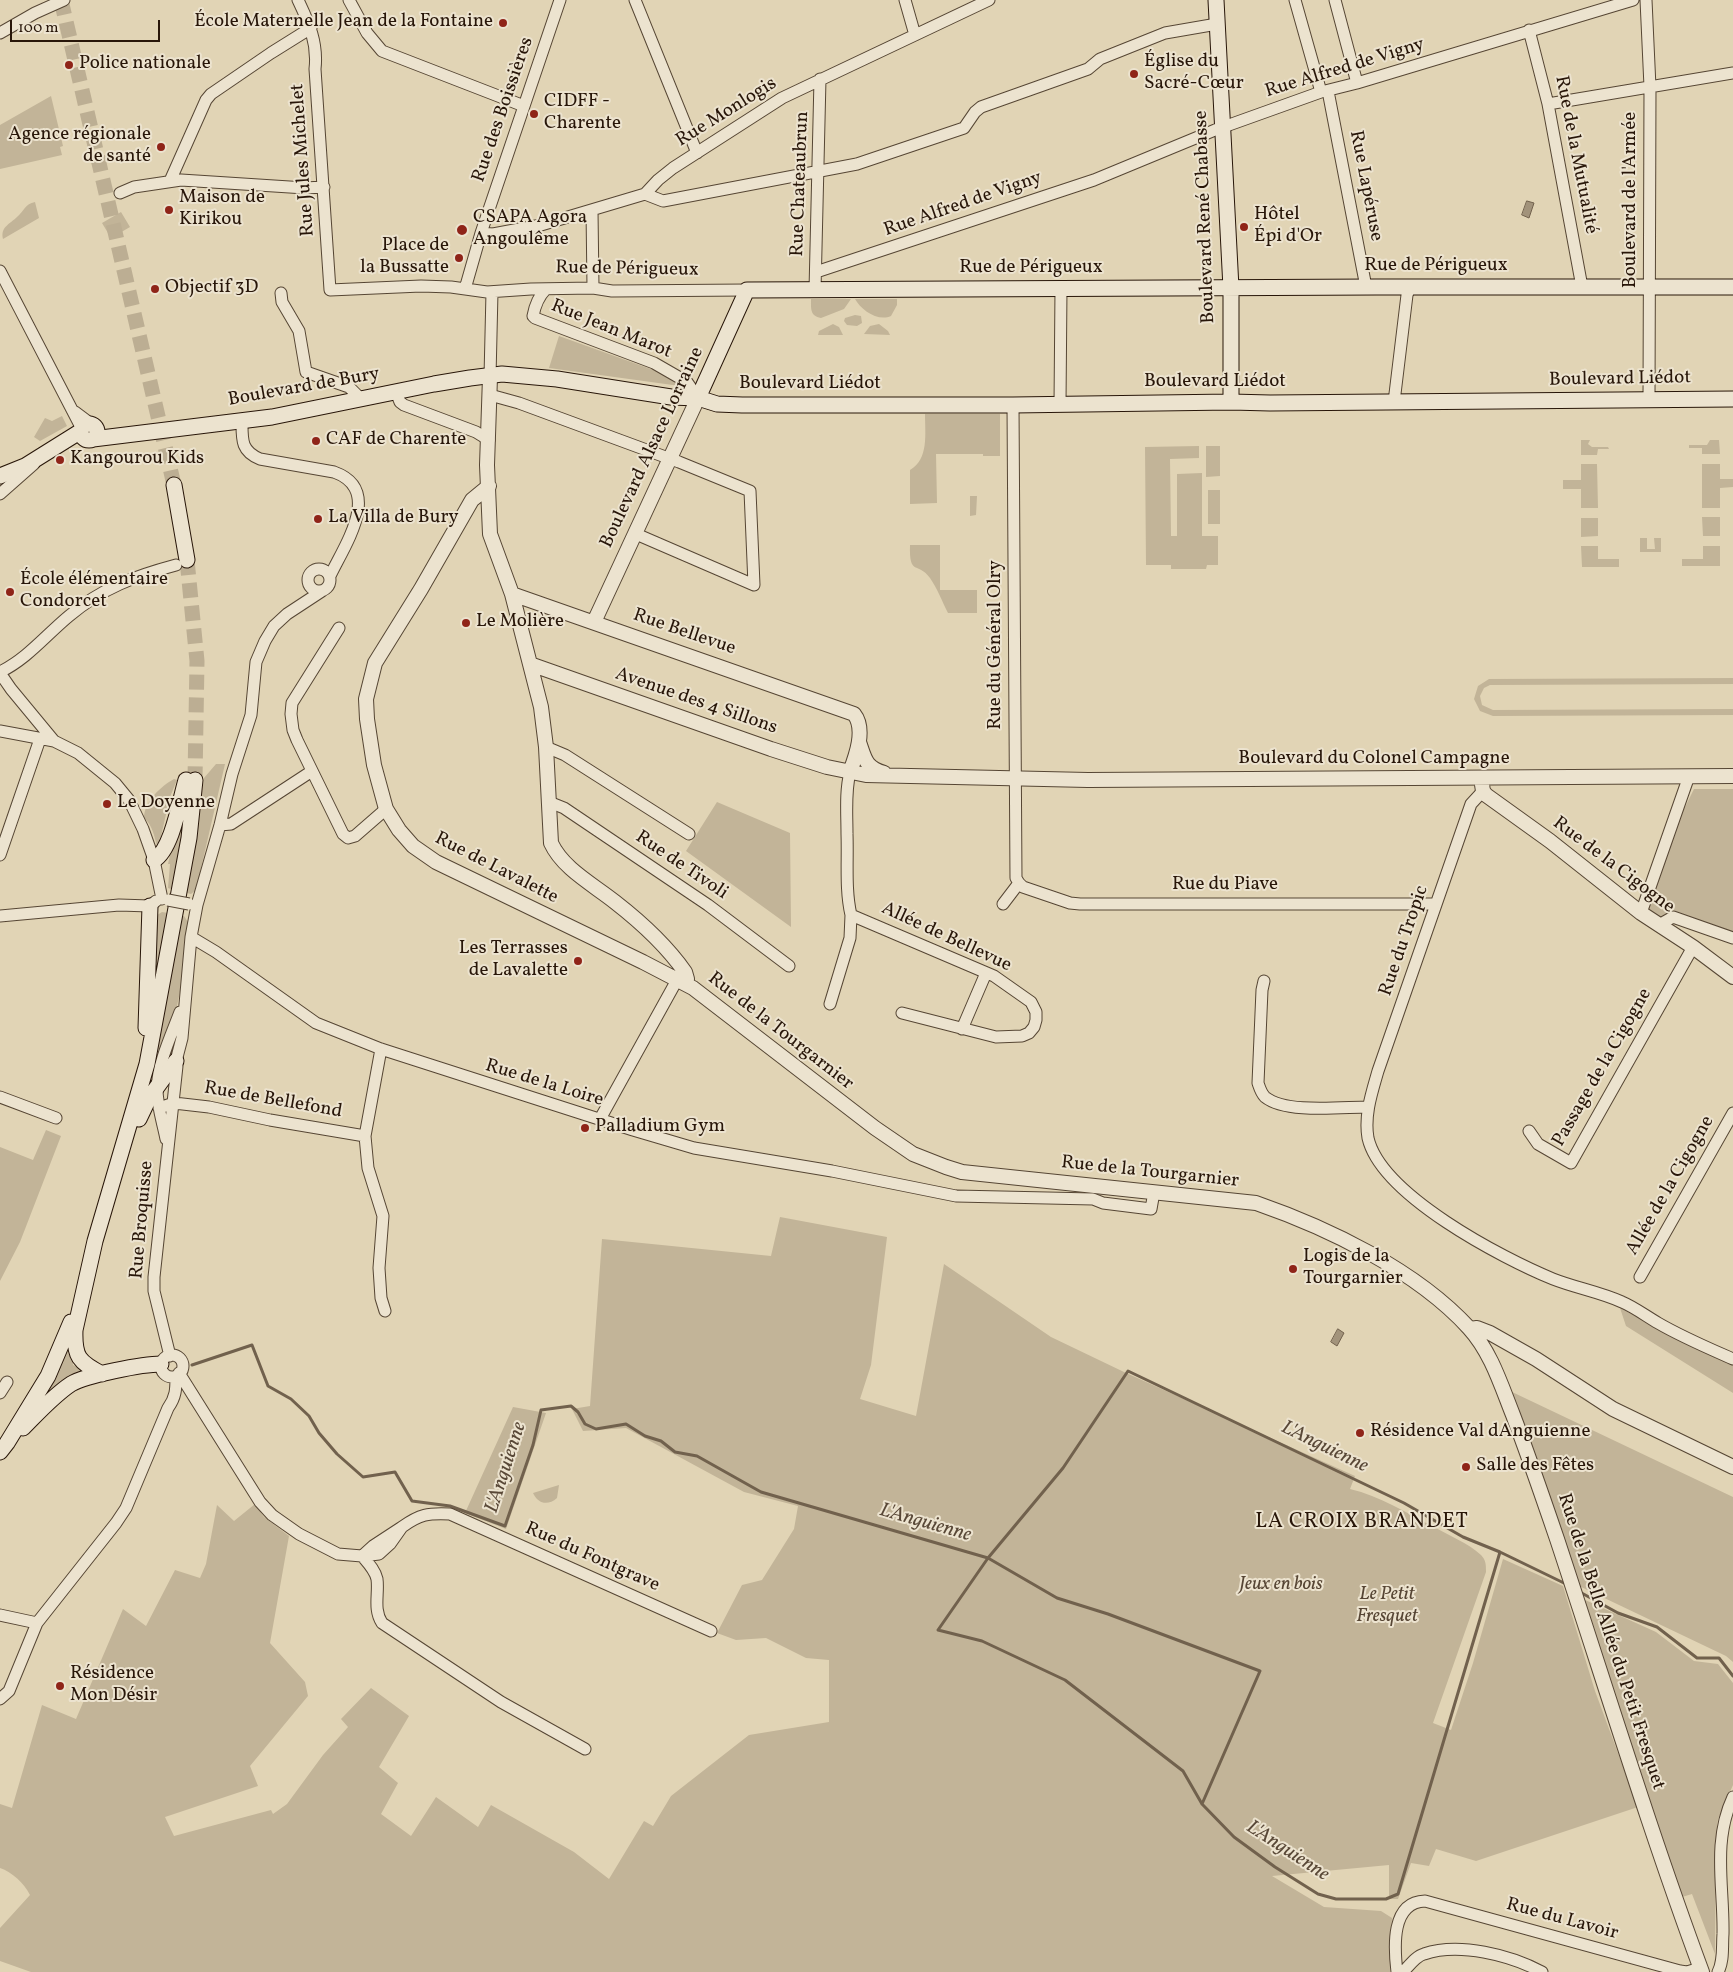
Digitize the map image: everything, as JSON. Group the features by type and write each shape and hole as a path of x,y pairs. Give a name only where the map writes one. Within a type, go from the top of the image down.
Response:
{"main road":[{"name":"Boulevard René Chabasse","path":"1216,0 1231,288 1231,402"},
{"name":"Rue de Périgueux","path":"747,290 1733,287"},
{"name":"Boulevard Alsace Lorraine","path":"698,398 747,290"},
{"name":"Boulevard de Bury","path":"88,431 124,436 272,417 360,398 502,374 524,375 671,397 698,398"},
{"name":"Boulevard Liédot","path":"698,398 718,404 742,405 1013,405 1231,402 1270,404 1733,399"},
{"path":"0,476 40,458 88,431"},
{"path":"174,485 182,563"},
{"path":"2,1445 48,1376 70,1326 147,1064 189,838 191,780 168,844 158,858 154,860"},
{"path":"104,1210 145,1036 160,902"},
{"path":"104,1210 144,1105 176,1061"},
{"path":"95,1241 75,1330 74,1346 81,1362 102,1374"},
{"path":"2,1445 54,1398 72,1384 86,1377 171,1369"}],"street":[{"path":"0,34 35,13 64,0"},
{"name":"Rue Jules Michelet","path":"298,0 311,28 316,50 316,78 330,290"},
{"path":"348,0 367,32 382,51 524,106"},
{"name":"Rue des Boissières","path":"465,289 481,232 560,0"},
{"path":"635,0 697,153"},
{"path":"905,0 915,35"},
{"name":"Rue Monlogis","path":"481,232 493,234 541,225 645,194 658,180 782,98 989,0"},
{"name":"Rue Lapéruse","path":"1295,0 1324,91 1366,287"},
{"path":"1335,0 1357,83"},
{"name":"Rue Alfred de Vigny","path":"816,272 1094,180 1224,127 1324,91 1357,83 1633,0"},
{"name":"Boulevard de l'Armée","path":"1646,0 1650,87 1649,400"},
{"path":"645,194 663,200 857,164 964,128 975,112 981,108 1088,69 1100,59 1165,33 1217,24"},
{"path":"170,181 206,100 211,94 311,28"},
{"name":"Rue de la Mutualité","path":"1529,30 1548,104 1582,287"},
{"path":"1548,104 1733,73"},
{"name":"Rue Chateaubrun","path":"816,290 820,79"},
{"path":"120,193 134,187 170,181 324,187"},
{"path":"592,210 593,288"},
{"path":"0,271 71,410 88,431"},
{"name":"Rue de Périgueux","path":"330,290 421,286 492,292 593,288 612,291 747,290"},
{"path":"1394,402 1407,295 1410,287"},
{"name":"Rue Jean Marot","path":"546,289 535,305 533,316 535,318 664,368 686,382 698,398"},
{"path":"1060,404 1061,289"},
{"path":"490,377 492,292"},
{"path":"281,293 282,302 298,332 306,372 349,388 360,398"},
{"name":"Rue de la Tourgarnier","path":"490,377 488,465 490,534 512,594 542,707 546,747 550,836 557,855 657,938 686,972 687,979 681,982"},
{"path":"396,392 400,402 404,405 476,432 489,440"},
{"path":"490,395 519,403 750,491 754,585 636,534"},
{"name":"Boulevard Alsace Lorraine","path":"594,622 698,398"},
{"name":"Rue du Général Olry","path":"1013,405 1016,878 1019,884"},
{"path":"196,941 194,907 251,715 256,662 274,626 328,585 330,576 359,514 357,494 350,481 343,476 334,472 268,461 251,456 243,442 242,421"},
{"path":"0,494 40,458"},
{"path":"472,500 488,465"},
{"name":"Rue de Lavalette","path":"489,486 472,500 421,589 375,662 369,680 366,699 366,719 374,765 386,809 399,830 413,846 426,856 681,982"},
{"path":"322,591 315,591 309,586 307,581 310,574 313,570 320,568 344,546"},
{"path":"160,902 154,860 136,811 122,790 90,762 54,741 11,689 0,672 12,666 68,617 98,594 136,576 182,563"},
{"path":"320,568 330,576"},
{"path":"297,607 309,586"},
{"name":"Rue Bellevue","path":"512,594 843,709 854,714 859,720 858,741"},
{"path":"338,628 292,703 293,730 343,834 348,838 355,836 386,809"},
{"name":"Avenue des 4 Sillons","path":"530,664 827,767 866,775 900,777"},
{"path":"0,731 54,741"},
{"path":"0,855 40,739"},
{"path":"850,772 858,741"},
{"path":"858,741 870,767 900,777"},
{"path":"546,747 565,755 689,834"},
{"path":"220,824 231,824 312,771"},
{"name":"Allée de Bellevue","path":"850,772 847,786 847,824 849,905 851,915 986,972 1031,1002 1036,1012 1034,1027 1029,1033 1022,1036 996,1037 902,1013"},
{"path":"1641,913 1689,776"},
{"name":"Boulevard du Colonel Campagne","path":"900,777 1482,784 1733,776"},
{"name":"Rue du Tropic","path":"1482,784 1471,804 1378,1070 1368,1107 1368,1137 1378,1162 1389,1176 1450,1226 1533,1271 1622,1302 1659,1324 1733,1359"},
{"name":"Rue de la Cigogne","path":"1482,784 1486,795 1550,841 1641,913 1693,947 1733,977"},
{"name":"Rue de Tivoli","path":"549,802 564,808 708,905 789,966"},
{"path":"1003,904 1019,884"},
{"name":"Rue du Piave","path":"1019,884 1022,887 1070,903 1080,904 1436,904"},
{"path":"0,916 160,902 194,907"},
{"path":"830,1004 850,938 851,915"},
{"path":"1660,925 1673,917 1733,938"},
{"name":"Rue Broquisse","path":"171,1369 154,1291 154,1277 174,1103 176,1061 182,1038 190,962 196,941"},
{"name":"Rue de la Loire","path":"196,941 216,952 316,1022 380,1049 694,1148 832,1171 956,1196 1093,1199 1103,1203 1151,1209 1148,1192"},
{"name":"Passage de la Cigogne","path":"1529,1131 1538,1144 1571,1163 1693,947"},
{"path":"962,1029 986,972"},
{"path":"1264,981 1258,1083 1261,1092 1267,1098 1286,1105 1309,1109 1368,1107"},
{"path":"600,1119 681,982"},
{"name":"Rue de la Tourgarnier","path":"681,982 710,1000 867,1122 913,1154 962,1172 1256,1203 1298,1218 1342,1239 1394,1268 1426,1290 1470,1329"},
{"name":"Rue Broquisse","path":"168,1145 159,1108 157,1087 163,1055 185,1000"},
{"path":"380,1049 365,1136 368,1168 383,1216 379,1268 381,1298 385,1311"},
{"path":"0,1097 56,1118"},
{"path":"159,1108 174,1103"},
{"name":"Rue de Bellefond","path":"174,1103 208,1107 270,1120 365,1136"},
{"name":"Allée de la Cigogne","path":"1640,1277 1733,1113"},
{"path":"1139,1206 1148,1192"},
{"path":"1470,1329 1477,1328 1490,1333 1536,1359 1612,1409 1733,1467"},
{"name":"Rue de la Belle Allée du Petit Fresquet","path":"1470,1329 1492,1362 1534,1468 1626,1752 1701,1970"},
{"path":"0,1699 9,1691 37,1623 126,1508 171,1404 171,1369"},
{"name":"Rue du Fontgrave","path":"171,1369 199,1402 260,1502 272,1515 299,1534 338,1554 376,1555 384,1550 402,1527 415,1517 432,1513 450,1514 546,1555 711,1630"},
{"path":"0,1393 6,1382"},
{"path":"171,1404 179,1399 199,1402"},
{"path":"362,1556 373,1569 377,1580 377,1610 378,1617 382,1623 501,1702 585,1748"},
{"path":"0,1615 37,1623"},
{"path":"1718,1972 1722,1950 1723,1917 1720,1855 1722,1824 1733,1797"},
{"name":"Rue du Lavoir","path":"1397,1972 1396,1928 1407,1907 1414,1902 1439,1904 1680,1971 1701,1970"},
{"path":"1403,1972 1422,1954 1448,1950 1475,1950 1520,1962 1542,1972"}],"green space":[{"path":"51,96 63,146 60,147 62,155 0,169 0,125"},
{"path":"35,202 39,218 3,239 2,235 6,226 27,206"},
{"path":"121,212 130,227 111,238 102,223"},
{"path":"811,299 851,299 844,309 821,318 813,314"},
{"path":"855,299 897,299 897,305 891,316 881,317 870,314"},
{"path":"855,315 861,316 862,323 857,326 847,325 844,321 845,318"},
{"path":"833,324 839,327 843,335 818,335 819,331"},
{"path":"879,324 890,335 864,334 870,326"},
{"path":"559,336 659,372 680,386 549,368"},
{"path":"925,414 1000,414 1000,456 936,454 937,503 910,504 910,470 916,465 923,453 925,445"},
{"path":"62,416 67,426 40,441 34,437 45,418 52,421"},
{"path":"1581,440 1590,440 1588,444 1592,447 1608,447 1609,449 1598,449 1597,455 1581,455"},
{"path":"1710,440 1719,440 1720,454 1702,454 1702,448 1689,448 1689,445 1707,445"},
{"path":"1199,446 1199,458 1170,459 1171,536 1177,536 1177,474 1202,473 1202,536 1218,536 1218,565 1207,565 1206,569 1171,569 1171,565 1146,565 1145,447"},
{"path":"1206,446 1220,446 1220,476 1206,477"},
{"path":"1581,464 1597,464 1598,508 1581,508 1581,489 1563,489 1563,480 1581,480"},
{"path":"1702,464 1720,464 1720,479 1733,479 1733,487 1720,488 1720,508 1702,508"},
{"path":"1208,490 1220,490 1220,524 1208,524"},
{"path":"970,496 977,496 976,515 970,516"},
{"path":"1702,517 1720,517 1720,536 1703,536"},
{"path":"1581,518 1598,518 1598,536 1581,537"},
{"path":"1640,538 1647,538 1647,549 1655,549 1654,538 1661,538 1661,552 1640,552"},
{"path":"910,545 940,545 940,590 977,590 977,613 948,613 930,578 926,573 913,565"},
{"path":"1581,546 1598,546 1598,559 1619,559 1619,567 1582,567"},
{"path":"1703,546 1720,546 1720,566 1682,566 1682,559 1703,559"},
{"path":"1733,678 1733,684 1490,685 1484,688 1480,696 1482,705 1493,710 1733,709 1733,715 1493,716 1480,711 1474,699 1478,686 1489,679"},
{"path":"216,764 225,764 196,890 191,894 187,893 204,778"},
{"path":"174,779 177,780 170,797 159,845 157,846 151,828 144,818 145,812 154,795"},
{"path":"1694,789 1733,789 1733,934 1659,920 1647,911 1664,849"},
{"path":"186,800 174,890 168,888 170,864 168,864 176,827"},
{"path":"717,802 790,833 791,927 686,851"},
{"path":"162,912 168,913 151,1013 154,917"},
{"path":"181,916 184,916 188,922 181,987 174,1020 159,1051 158,1049"},
{"path":"46,1130 61,1136 20,1242 0,1281 0,1147 33,1160"},
{"path":"780,1217 887,1237 871,1365 860,1399 916,1416 944,1264 1051,1337 1355,1476 1350,1489 1393,1505 1476,1551 1484,1559 1486,1572 1433,1723 1451,1730 1473,1663 1503,1559 1563,1586 1595,1691 1638,1807 1476,1861 1436,1849 1429,1866 1411,1863 1398,1899 1389,1899 1389,1865 1272,1876 1324,1907 1381,1911 1392,1918 1390,1972 31,1972 0,1961 0,1928 30,1895 17,1878 0,1868 0,1804 12,1808 42,1705 76,1719 123,1609 146,1626 175,1570 200,1578 206,1564 217,1505 234,1521 255,1504 264,1517 289,1536 270,1643 305,1682 308,1696 250,1766 258,1786 165,1817 174,1836 271,1810 273,1814 287,1804 323,1755 348,1727 341,1719 371,1688 409,1716 379,1767 398,1783 381,1814 411,1836 436,1797 478,1827 491,1805 574,1852 609,1879 644,1821 653,1826 671,1796 749,1735 829,1722 829,1660 806,1658 766,1638 736,1640 717,1633 742,1585 762,1580 794,1529 798,1506 744,1492 626,1428 583,1431 572,1409 590,1406 602,1239 771,1256"},
{"path":"1620,1308 1673,1336 1733,1363 1733,1393 1626,1326"},
{"path":"70,1343 73,1365 87,1371 40,1402 57,1374"},
{"path":"1510,1391 1733,1497 1733,1662 1726,1656 1575,1584 1556,1515"},
{"path":"513,1407 546,1413 506,1529 465,1513"},
{"path":"559,1485 557,1498 554,1501 540,1502 533,1493"},
{"path":"1583,1599 1656,1632 1694,1661 1718,1664 1733,1683 1733,1785 1718,1819 1716,1836 1715,1954 1692,1894 1682,1897"}],"shaded area":[{"path":"1527,201 1534,203 1529,218 1522,215"},
{"path":"1338,1329 1344,1333 1337,1346 1331,1342"}],"waterway":[{"name":"L'Anguienne","path":"192,1365 252,1345 268,1386 291,1399 309,1416 319,1433 337,1454 363,1477 395,1472 412,1501 450,1506 505,1526 533,1445 541,1410 571,1406 578,1412 585,1424 596,1429 626,1424 645,1436 661,1441 675,1452 697,1456 761,1492 988,1558 1063,1468 1128,1371 1404,1503 1463,1537 1500,1552 1566,1584"},
{"name":"L'Anguienne","path":"1202,1804 1260,1671 1108,1614 1057,1598 988,1558 938,1630 982,1641 1065,1680 1183,1771 1202,1804 1234,1837 1275,1867 1318,1894 1336,1899 1386,1899 1398,1894 1500,1552"},
{"name":"L'Anguienne","path":"1578,1591 1618,1613 1657,1627 1697,1658 1719,1658 1733,1676"}],"tunnel":[{"path":"61,0 174,485"},
{"path":"187,560 197,661 195,780"}],"place":[{"name":"École Maternelle Jean de la Fontaine","path":"503,23"},
{"name":"Police nationale","path":"69,65"},
{"name":"Église du Sacré-Cœur","path":"1134,74"},
{"name":"CIDFF - Charente","path":"534,114"},
{"name":"Agence régionale de santé","path":"161,147"},
{"name":"Maison de Kirikou","path":"169,210"},
{"name":"Hôtel Épi d'Or","path":"1244,227"},
{"name":"CSAPA Agora Angoulême","path":"462,230"},
{"name":"Place de la Bussatte","path":"459,258"},
{"name":"Objectif 3D","path":"155,289"},
{"name":"CAF de Charente","path":"316,441"},
{"name":"Kangourou Kids","path":"60,460"},
{"name":"La Villa de Bury","path":"318,519"},
{"name":"École élémentaire Condorcet","path":"10,592"},
{"name":"Le Molière","path":"466,623"},
{"name":"Le Doyenne","path":"107,804"},
{"name":"Les Terrasses de Lavalette","path":"578,961"},
{"name":"Palladium Gym","path":"585,1128"},
{"name":"Logis de la Tourgarnier","path":"1293,1269"},
{"name":"Résidence Val dAnguienne","path":"1360,1433"},
{"name":"Salle des Fêtes","path":"1466,1467"},
{"name":"Résidence Mon Désir","path":"60,1686"}],"district":[{"name":"LA CROIX BRANDET","path":"1362,1523"}],"park label":[{"name":"Jeux en bois","path":"1281,1586"},
{"name":"Le Petit Fresquet","path":"1387,1607"}]}
